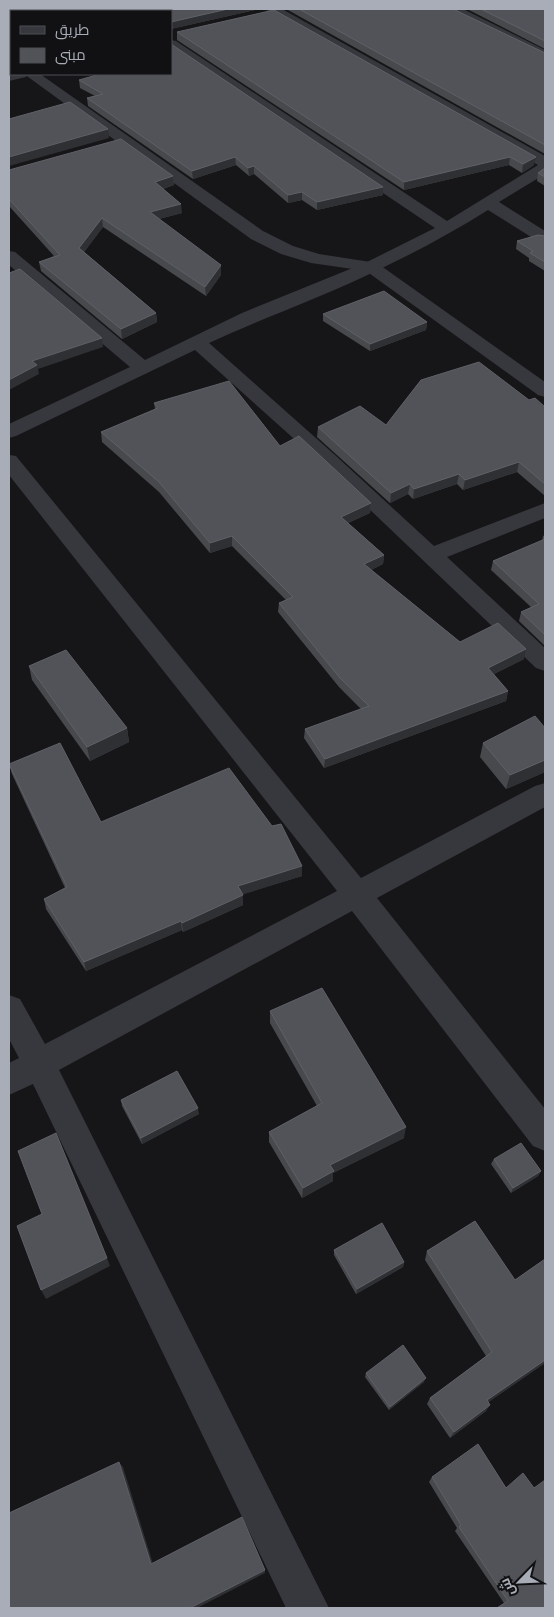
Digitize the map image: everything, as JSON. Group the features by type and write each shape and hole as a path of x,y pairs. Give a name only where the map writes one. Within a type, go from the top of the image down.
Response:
{"street":[{"path":"256,15 276,9 545,162"},
{"path":"454,9 545,55"},
{"path":"174,38 448,228"},
{"path":"32,75 257,235 279,246 317,259 371,268 545,391"},
{"path":"104,146 123,141"},
{"path":"9,432 249,317 371,268 448,228 545,167"},
{"path":"489,203 545,238"},
{"path":"10,259 143,368"},
{"path":"197,342 432,555 545,662"},
{"path":"9,461 357,895 545,1135"},
{"path":"432,555 545,510"},
{"path":"24,1073 545,794"},
{"path":"9,1009 24,1073 308,1608"}],"building":[{"path":"46,9 228,9 172,22 172,10"},
{"path":"299,9 453,9 545,53 545,145"},
{"path":"481,9 545,9 545,41"},
{"path":"274,10 536,157 523,164 510,157 404,182 177,32"},
{"path":"172,45 383,187 317,202 302,192 288,195 254,166 248,168 235,157 192,171 87,98 103,94 79,80 96,75 172,75"},
{"path":"70,102 108,129 9,157 9,119"},
{"path":"121,139 173,176 155,182 181,204 150,212 221,265 205,287 102,218 79,248 156,313 121,329 39,262 60,255 9,199 9,170"},
{"path":"545,168 545,177 538,173"},
{"path":"538,235 545,236 545,262 530,253 533,251 517,241"},
{"path":"20,269 102,338 32,361 37,365 9,380 9,273"},
{"path":"384,291 427,322 370,344 323,314"},
{"path":"479,362 529,400 535,398 545,407 545,484 519,462 465,480 459,474 414,489 410,484 391,493 318,427 360,406 386,425 421,380"},
{"path":"229,381 280,446 299,436 371,503 341,517 384,555 364,564 460,642 498,623 526,649 488,668 508,691 325,759 305,729 369,706 340,678 279,603 293,597 232,536 210,543 159,482 101,432 158,408 154,403"},
{"path":"545,539 545,635 521,612 539,604 493,561"},
{"path":"66,650 127,728 87,747 29,666"},
{"path":"535,716 545,728 545,760 510,775 483,743"},
{"path":"60,743 101,822 229,768 272,826 281,824 302,866 238,886 243,895 182,923 181,921 84,962 44,899 67,887 9,764"},
{"path":"322,988 406,1127 330,1165 334,1171 303,1188 269,1132 322,1103 270,1011"},
{"path":"177,1071 198,1108 141,1138 121,1100"},
{"path":"56,1133 107,1258 41,1290 17,1226 42,1214 18,1151"},
{"path":"521,1143 541,1171 513,1188 494,1159"},
{"path":"475,1221 515,1280 545,1259 545,1360 487,1400 490,1405 454,1432 430,1398 492,1352 427,1251"},
{"path":"382,1223 404,1262 357,1289 334,1250"},
{"path":"403,1345 426,1378 390,1407 366,1373"},
{"path":"478,1444 506,1488 523,1473 534,1488 545,1480 545,1608 497,1608 508,1601 459,1527 461,1525 432,1477"},
{"path":"119,1462 151,1564 242,1517 265,1570 190,1608 9,1608 9,1513"}]}
